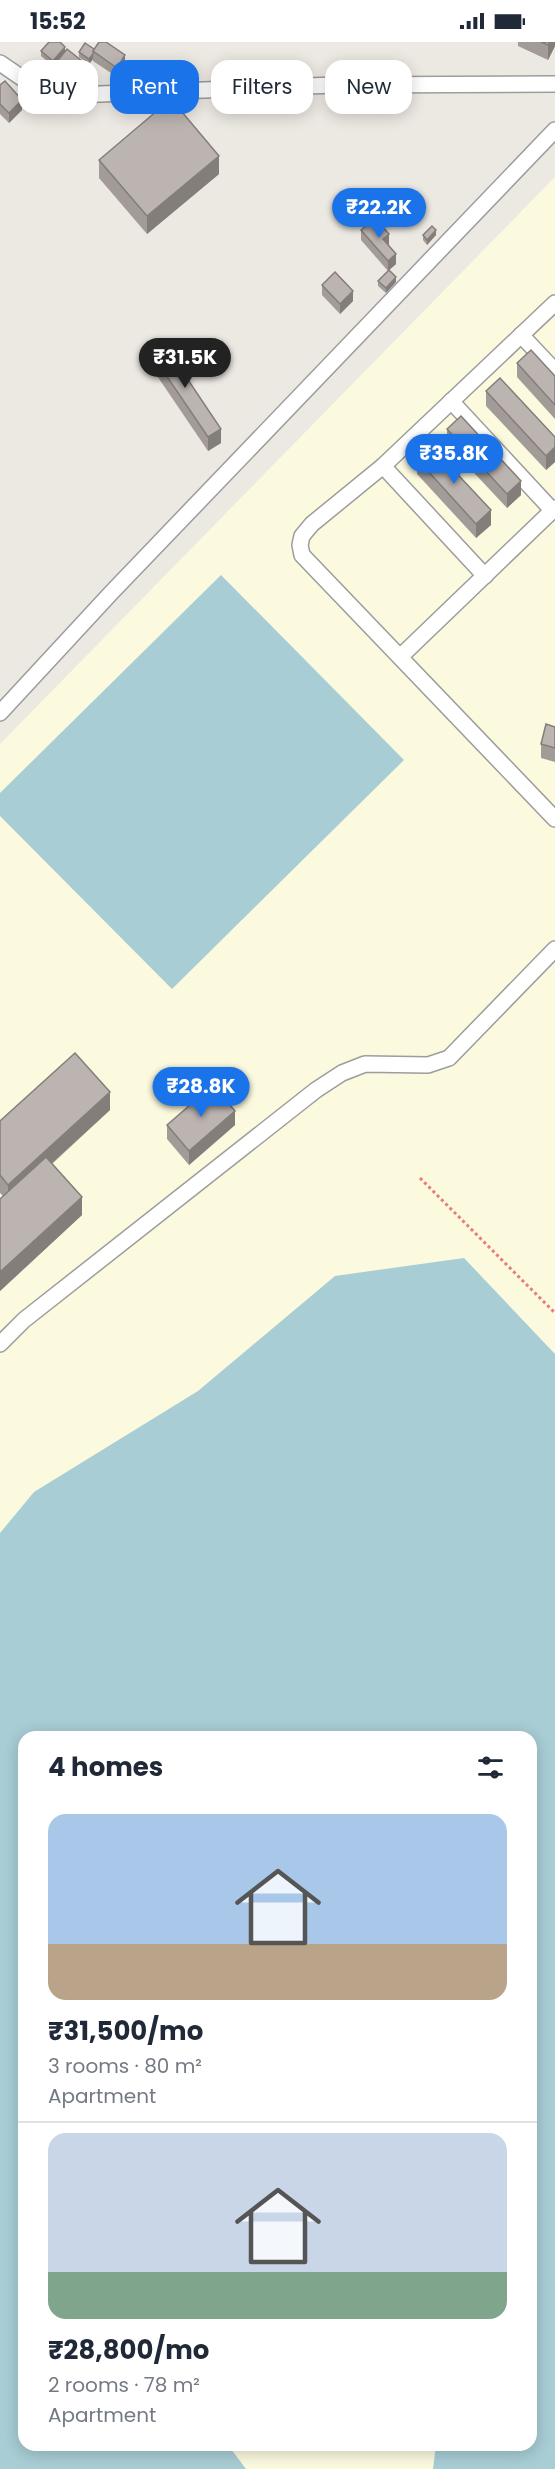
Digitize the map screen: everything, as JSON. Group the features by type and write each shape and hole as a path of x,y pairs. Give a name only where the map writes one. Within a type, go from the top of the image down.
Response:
{"street":[{"path":"0,63 38,89 74,95 335,85 555,84"},
{"path":"0,713 111,593 555,130"},
{"path":"555,303 383,466 312,524 302,536 300,545 302,555 555,819"},
{"path":"521,335 555,371"},
{"path":"400,657 554,509 451,401"},
{"path":"383,466 485,576"},
{"path":"0,1344 24,1320 316,1090 342,1073 365,1064 428,1065 449,1058 555,949"}],"path":[{"path":"420,1178 555,1313"}],"shaded area":[{"path":"555,177 555,2469 0,2469 0,744"}],"water":[{"path":"221,575 404,760 172,989 0,816 0,793"},
{"path":"464,1258 555,1354 555,2469 433,2469 435,2451 537,2451 537,1731 18,1731 18,2451 232,2451 246,2469 0,2469 0,1533 34,1492 198,1391 335,1276"}],"building":[{"path":"49,42 60,42 65,47 54,60 41,51"},
{"path":"99,42 106,42 125,55 122,60 110,60 110,63 93,51"},
{"path":"85,43 94,49 89,59 79,52"},
{"path":"67,49 81,60 58,60"},
{"path":"5,81 18,96 18,104 9,113 0,104 0,85"},
{"path":"153,114 184,114 219,156 147,216 99,160"},
{"path":"375,219 389,234 383,239 396,254 388,261 361,230"},
{"path":"432,226 436,230 427,240 423,235"},
{"path":"389,270 396,277 386,288 378,281"},
{"path":"335,272 353,291 340,304 322,285"},
{"path":"162,341 221,429 208,437 149,350"},
{"path":"531,350 555,376 555,405 517,363"},
{"path":"500,378 555,437 555,447 546,456 486,391"},
{"path":"461,416 521,481 507,494 447,429"},
{"path":"431,446 491,510 476,524 417,459"},
{"path":"546,724 555,727 555,748 541,744"},
{"path":"75,1053 110,1092 8,1185 0,1175 0,1121"},
{"path":"213,1085 235,1111 189,1151 167,1125"},
{"path":"46,1157 82,1197 0,1272 0,1199"}]}
